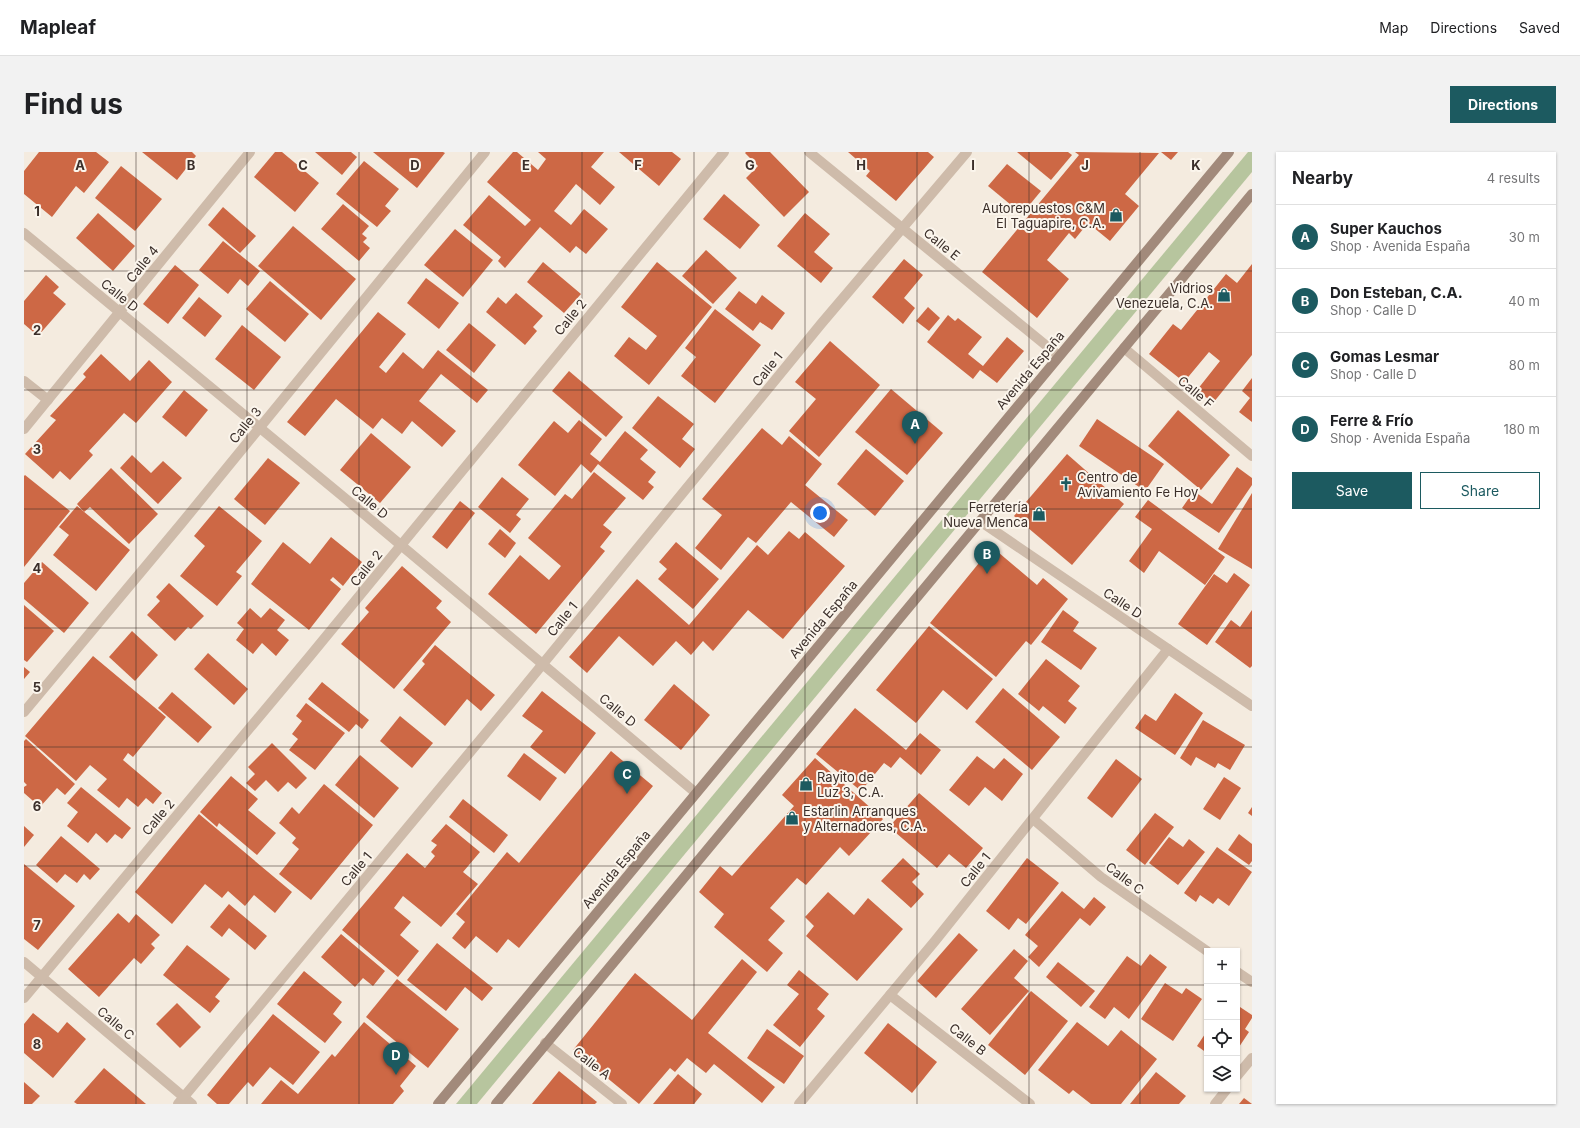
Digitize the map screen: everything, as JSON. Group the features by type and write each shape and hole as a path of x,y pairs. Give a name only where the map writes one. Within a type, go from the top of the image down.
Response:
{"main road":[{"name":"Avenida España","path":"438,1104 1229,152"},
{"path":"496,1104 545,1043 1124,348 1250,199"}],"street":[{"name":"Calle 4","path":"24,429 250,152"},
{"name":"Calle 3","path":"24,712 260,428 485,152"},
{"name":"Calle 2","path":"24,998 310,656 724,152"},
{"name":"Calle E","path":"809,152 1059,356"},
{"name":"Calle 1","path":"181,1100 821,324 967,152"},
{"name":"Calle D","path":"24,234 401,545 696,793"},
{"name":"Calle F","path":"1124,348 1252,456"},
{"path":"24,381 48,400"},
{"name":"Calle D","path":"980,521 1252,706"},
{"name":"Calle 1","path":"799,1104 1033,819 1168,649"},
{"name":"Calle C","path":"1033,819 1101,877 1204,949"},
{"name":"Calle C","path":"24,962 181,1100 192,1104"},
{"path":"1240,974 1252,982"},
{"name":"Calle B","path":"890,995 1030,1104"},
{"name":"Calle A","path":"545,1043 622,1104"},
{"path":"1240,1072 1252,1058"},
{"path":"1215,1104 1225,1092"}],"green space":[{"path":"1248,152 1252,152 1252,172 477,1104 456,1104"}],"building":[{"path":"39,152 96,152 109,162 84,193 76,186 52,217 24,194 24,171"},
{"path":"142,152 192,152 196,156 177,180"},
{"path":"275,152 282,152 319,183 295,212 254,177"},
{"path":"315,152 351,152 357,157 342,175"},
{"path":"373,152 443,152 445,153 417,188"},
{"path":"513,152 517,152 538,170 546,159 538,152 604,152 591,167 615,187 600,205 576,184 554,211 571,225 584,209 608,229 586,254 576,246 570,253 540,227 505,268 498,261 501,257 463,225 489,195 525,226 531,220 487,182"},
{"path":"619,152 672,152 681,159 659,186"},
{"path":"770,152 809,192 784,217 746,178 758,166 745,153"},
{"path":"848,152 928,152 934,157 896,201 866,176 870,171"},
{"path":"1017,152 1068,152 1072,155 1051,180"},
{"path":"1075,152 1159,153 1125,194 1139,206 1110,241 1088,223 1075,239 1069,233 1047,260 1069,279 1037,318 982,272 1079,155"},
{"path":"1161,152 1178,152 1171,160"},
{"path":"364,161 399,189 385,206 391,211 377,227 336,194"},
{"path":"1007,164 1041,191 1022,214 988,186"},
{"path":"121,166 162,199 135,231 95,198"},
{"path":"724,194 760,225 740,249 703,219"},
{"path":"343,204 369,226 362,234 367,238 363,242 370,248 359,261 321,229"},
{"path":"223,207 256,236 240,253 208,225"},
{"path":"98,213 135,246 113,271 76,238"},
{"path":"805,213 830,234 814,252 833,268 821,283 777,246"},
{"path":"293,226 356,279 321,320 258,266"},
{"path":"455,229 493,260 463,297 424,265"},
{"path":"223,241 260,271 248,286 240,279 228,294 199,270"},
{"path":"706,250 737,278 713,304 682,276"},
{"path":"904,259 923,275 904,298 915,308 903,324 872,297"},
{"path":"543,262 581,294 564,313 527,282"},
{"path":"657,262 712,307 649,385 614,356 629,337 646,350 657,336 621,307"},
{"path":"1252,264 1252,355 1213,403 1197,390 1220,361 1209,352 1184,382 1149,354 1173,324 1181,330 1226,274 1237,283"},
{"path":"175,265 199,285 168,324 143,304"},
{"path":"46,275 59,287 53,293 66,304 38,336 24,324 24,301"},
{"path":"426,278 459,303 439,329 407,303"},
{"path":"270,281 309,314 285,342 246,309"},
{"path":"739,291 756,304 762,295 785,313 772,330 760,322 753,331 725,309"},
{"path":"516,293 543,316 533,327 537,331 525,345 486,312 498,297 506,304"},
{"path":"199,297 222,316 205,337 182,318"},
{"path":"928,307 940,318 929,331 916,321"},
{"path":"715,309 761,345 715,403 681,376 696,357 685,348"},
{"path":"378,312 406,334 379,367 386,373 403,352 423,369 438,350 488,390 477,403 441,374 419,401 456,431 442,447 412,421 402,434 382,418 373,429 336,399 305,436 287,422"},
{"path":"948,315 955,321 958,318 982,337 968,354 983,366 1007,337 1024,351 997,383 980,370 973,379 927,342"},
{"path":"469,323 496,345 474,373 446,350"},
{"path":"242,325 281,357 254,390 215,359"},
{"path":"830,341 880,385 819,457 789,431 816,399 795,382"},
{"path":"101,354 130,381 149,360 172,382 136,423 124,413 89,451 93,455 70,480 60,471 53,479 25,454 56,420 50,416 86,377 83,374"},
{"path":"569,371 623,417 606,437 552,391"},
{"path":"1252,378 1252,422 1239,412 1250,398 1242,391"},
{"path":"891,389 943,433 907,475 855,432"},
{"path":"184,390 208,410 186,437 162,417"},
{"path":"658,396 694,424 682,439 695,449 680,468 632,428"},
{"path":"1178,410 1230,455 1201,490 1148,446"},
{"path":"1097,419 1164,464 1145,491 1079,446"},
{"path":"579,420 602,439 590,454 600,462 625,431 648,450 640,459 656,472 648,482 654,487 643,500 598,464 591,473 581,464 555,496 518,465 554,421 568,433"},
{"path":"762,428 782,445 789,436 822,464 805,485 848,520 834,537 791,502 756,543 748,537 721,570 695,548 722,515 702,499"},
{"path":"371,433 411,467 380,503 340,470"},
{"path":"866,449 904,481 875,516 837,484"},
{"path":"1067,454 1124,504 1072,565 1014,516"},
{"path":"132,455 151,473 163,461 182,478 158,504 120,468"},
{"path":"268,458 300,483 265,525 234,499"},
{"path":"1237,467 1252,478 1252,485 1219,533 1182,508 1194,491 1212,504"},
{"path":"111,468 158,514 129,544 90,507 84,512 77,504"},
{"path":"594,472 626,498 603,525 612,532 600,547 605,551 536,634 488,594 520,555 549,580 561,566 528,538 565,494 572,499"},
{"path":"25,475 70,511 24,567 24,476"},
{"path":"502,477 529,499 516,515 521,519 510,533 478,507"},
{"path":"1252,493 1252,569 1218,549"},
{"path":"1148,500 1225,557 1205,585 1159,551 1144,573 1129,561 1152,529 1135,517"},
{"path":"460,501 475,513 447,549 432,537"},
{"path":"77,506 130,550 96,591 53,555 69,535 59,527"},
{"path":"219,506 262,541 236,572 242,576 217,606 180,576 205,546 194,536"},
{"path":"500,529 516,543 505,558 488,544"},
{"path":"789,531 799,539 805,532 845,566 783,639 748,610 713,651 703,641 691,655 676,641 653,666 619,636 587,673 569,657 637,579 689,625 757,545 768,555"},
{"path":"331,537 362,562 343,586 333,577 330,580 341,589 309,630 251,584 283,542 310,564"},
{"path":"676,542 719,579 693,609 658,579 667,569 659,562"},
{"path":"992,547 1037,585 1043,578 1068,599 1031,645 1026,641 996,677 930,623"},
{"path":"42,562 89,603 64,633 24,599 24,583"},
{"path":"402,566 442,601 436,608 451,622 394,689 341,644 369,612 365,608"},
{"path":"1234,573 1250,585 1207,645 1178,624 1214,574 1227,583"},
{"path":"169,583 204,616 191,629 188,627 175,641 147,615 160,601 156,597"},
{"path":"24,605 54,631 27,662 24,660"},
{"path":"250,608 261,618 270,608 285,620 277,630 289,640 276,656 262,643 253,654 236,640 244,629 237,623"},
{"path":"1063,610 1079,622 1073,631 1097,648 1081,670 1041,642"},
{"path":"1252,610 1252,666 1250,668 1215,642 1231,620 1240,627"},
{"path":"929,626 993,679 967,710 943,690 916,723 876,690"},
{"path":"132,631 158,655 135,681 109,657"},
{"path":"435,645 495,695 481,711 467,699 445,726 403,690 425,664 422,661"},
{"path":"208,653 248,689 234,705 194,669"},
{"path":"93,656 166,717 133,757 128,753 123,760 162,793 153,804 146,798 138,807 127,798 119,808 97,790 107,779 90,765 76,781 25,736"},
{"path":"1046,659 1080,686 1068,701 1077,708 1065,724 1043,706 1039,711 1018,694"},
{"path":"24,667 30,672 24,679"},
{"path":"322,682 369,720 362,729 356,724 349,732 308,699"},
{"path":"674,684 710,715 681,750 644,720"},
{"path":"1003,688 1060,737 1032,770 975,722"},
{"path":"542,691 596,733 565,774 530,747 543,731 522,716"},
{"path":"172,692 212,727 198,743 158,708"},
{"path":"1175,693 1203,713 1175,755 1135,728 1145,714 1156,721"},
{"path":"306,703 345,733 315,770 289,750 298,739 292,734 302,721 296,716"},
{"path":"855,708 906,750 920,733 941,750 921,775 900,757 891,768 884,763 861,791 816,754"},
{"path":"400,716 433,743 412,768 380,741"},
{"path":"1203,720 1245,745 1230,770 1218,763 1215,768 1196,757 1191,766 1180,758"},
{"path":"26,739 75,784 65,795 57,788 40,807 24,793 24,787 27,785 24,782 24,741"},
{"path":"272,743 307,778 296,789 288,782 278,792 266,780 255,791 246,783 255,774 248,767"},
{"path":"611,751 653,786 519,948 508,939 497,953 476,936 465,949 452,938 465,922 456,914 507,852 519,863"},
{"path":"524,753 557,778 540,801 507,776"},
{"path":"360,755 399,788 374,818 335,785"},
{"path":"977,756 994,769 1004,758 1023,774 1002,801 985,787 969,806 949,790"},
{"path":"815,758 883,819 849,856 840,847 806,885 797,878 770,908 785,921 768,940 783,953 767,972 714,927 724,914 699,892 720,866 732,876 794,806 782,795"},
{"path":"1116,759 1142,779 1112,818 1087,798"},
{"path":"231,776 258,799 248,810 276,833 257,855 219,823 217,827 200,812"},
{"path":"1224,777 1241,788 1220,820 1203,809"},
{"path":"324,784 373,825 311,900 279,874 299,849 292,843 296,838 279,823 292,807 299,814"},
{"path":"81,787 131,828 122,839 115,834 107,843 96,833 88,843 67,826 78,812 67,803"},
{"path":"919,793 983,848 966,868 949,854 937,868 889,827"},
{"path":"463,799 508,835 494,853 449,817"},
{"path":"1252,807 1252,816 1248,813"},
{"path":"1155,813 1174,827 1145,865 1126,850"},
{"path":"199,814 292,892 275,913 254,895 245,906 228,891 222,898 205,884 172,924 135,892"},
{"path":"446,824 480,852 463,872 478,884 441,927 403,896 394,908 411,922 400,935 419,951 398,977 342,930 407,853 425,868 435,856 431,852 437,845 431,841"},
{"path":"24,826 34,835 24,847"},
{"path":"1239,834 1252,844 1252,861 1249,865 1228,850"},
{"path":"61,836 100,869 90,880 84,874 77,883 65,874 57,883 36,865"},
{"path":"1169,837 1183,847 1189,839 1205,852 1178,885 1149,863"},
{"path":"1217,847 1252,872 1229,906 1218,898 1213,904 1200,895 1196,902 1184,893"},
{"path":"903,858 920,874 912,882 924,894 911,908 881,881"},
{"path":"1027,858 1059,883 1026,924 1018,918 1009,930 986,911"},
{"path":"24,864 75,906 38,950 24,939"},
{"path":"1062,891 1084,909 1094,897 1106,907 1090,926 1080,918 1039,967 1028,957 1038,946 1025,935"},
{"path":"828,892 854,915 868,898 903,929 857,981 806,936 814,926 805,917"},
{"path":"229,904 267,936 255,950 229,928 222,937 210,927"},
{"path":"118,913 129,923 136,914 160,935 151,944 155,948 141,964 134,958 99,997 68,969"},
{"path":"959,933 978,950 936,998 917,981"},
{"path":"341,934 385,971 373,986 363,978 355,987 321,957"},
{"path":"437,943 493,988 482,1001 465,987 446,1011 407,980"},
{"path":"187,945 230,979 215,997 220,1001 210,1013 163,975"},
{"path":"1014,949 1028,961 1014,978 1029,991 990,1035 961,1009"},
{"path":"1150,954 1167,967 1129,1019 1114,1007 1105,1019 1089,1007 1127,956 1141,966"},
{"path":"742,959 757,972 708,1033 775,1087 762,1103 714,1064 706,1073 687,1058 675,1072 670,1068 639,1104 573,1050 635,973 692,1020"},
{"path":"1058,962 1095,991 1081,1007 1046,977"},
{"path":"799,970 829,994 817,1009 825,1016 800,1047 773,1025 799,994 787,985"},
{"path":"304,971 342,1002 333,1014 342,1022 325,1043 277,1004"},
{"path":"397,979 459,1029 428,1068 366,1017"},
{"path":"1165,983 1182,994 1186,988 1202,999 1173,1041 1141,1019"},
{"path":"1031,991 1068,1021 1025,1075 988,1045"},
{"path":"177,1003 201,1027 180,1048 156,1024"},
{"path":"1240,1007 1252,1015 1252,1018 1245,1029 1249,1032 1240,1046"},
{"path":"33,1013 58,1033 67,1022 86,1039 53,1078 24,1053 24,1024"},
{"path":"273,1014 320,1052 293,1085 270,1067 253,1087 248,1082 229,1104 217,1104 207,1095"},
{"path":"364,1022 416,1066 400,1086 404,1091 393,1104 261,1104 281,1080 298,1094 332,1054 335,1057"},
{"path":"1077,1022 1108,1046 1121,1030 1157,1059 1121,1104 1091,1104 1073,1090 1069,1094 1038,1070"},
{"path":"888,1023 937,1062 912,1093 864,1053"},
{"path":"767,1029 804,1056 784,1084 747,1058"},
{"path":"1204,1036 1204,1051 1197,1046"},
{"path":"104,1068 146,1104 77,1104 74,1102"},
{"path":"559,1071 597,1102 595,1104 532,1104"},
{"path":"1156,1072 1186,1096 1179,1104 1130,1104"},
{"path":"678,1074 702,1094 694,1104 653,1104"},
{"path":"24,1082 40,1096 32,1104 24,1104"},
{"path":"1244,1098 1252,1104 1239,1104"}],"place":[{"name":"Autorepuestos C&M El Taguapire, C.A.","path":"1116,215"},
{"name":"Vidrios Venezuela, C.A.","path":"1224,295"},
{"name":"Super Kauchos","path":"915,444"},
{"name":"Centro de Avivamiento Fe Hoy","path":"1066,484"},
{"name":"Ferretería Nueva Menca","path":"1039,514"},
{"name":"Don Esteban, C.A.","path":"987,574"},
{"name":"Rayito de Luz 3, C.A.","path":"806,784"},
{"name":"Gomas Lesmar","path":"627,794"},
{"name":"Estarlin Arranques y Alternadores, C.A.","path":"792,818"},
{"name":"Ferre & Frío","path":"396,1075"}]}
